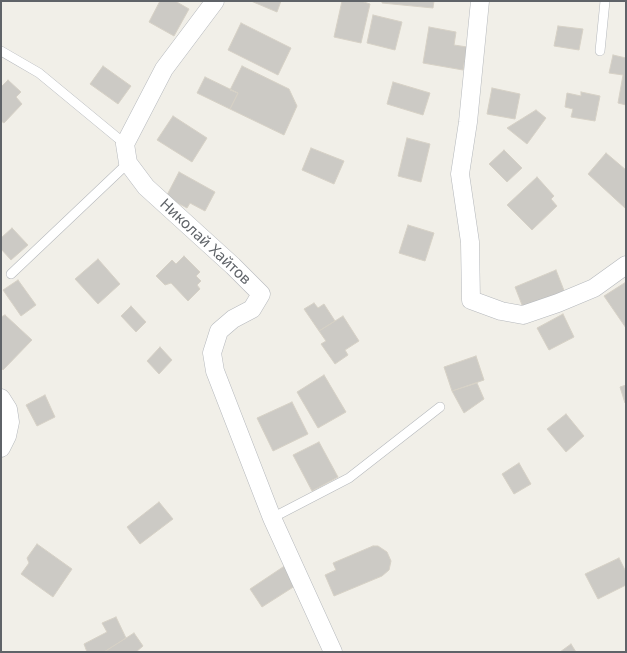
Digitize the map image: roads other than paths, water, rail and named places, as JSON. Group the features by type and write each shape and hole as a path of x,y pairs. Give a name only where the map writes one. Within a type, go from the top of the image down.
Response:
{"street":[{"path":"125,144 164,69 209,12 215,1"},
{"path":"480,1 468,122 460,174 470,242 471,300 501,311 523,315 594,288 626,265"},
{"name":"Николай Хайтов","path":"125,144 128,162 146,187 261,294 252,309 233,319 219,331 212,353 216,371 272,518 333,652"},
{"path":"1,398 8,409 10,422 7,436 1,448"}],"lane":[{"path":"600,51 605,1"},
{"path":"1,51 39,73 125,144"},
{"path":"12,274 128,162"},
{"path":"272,518 349,478 440,407"}]}
